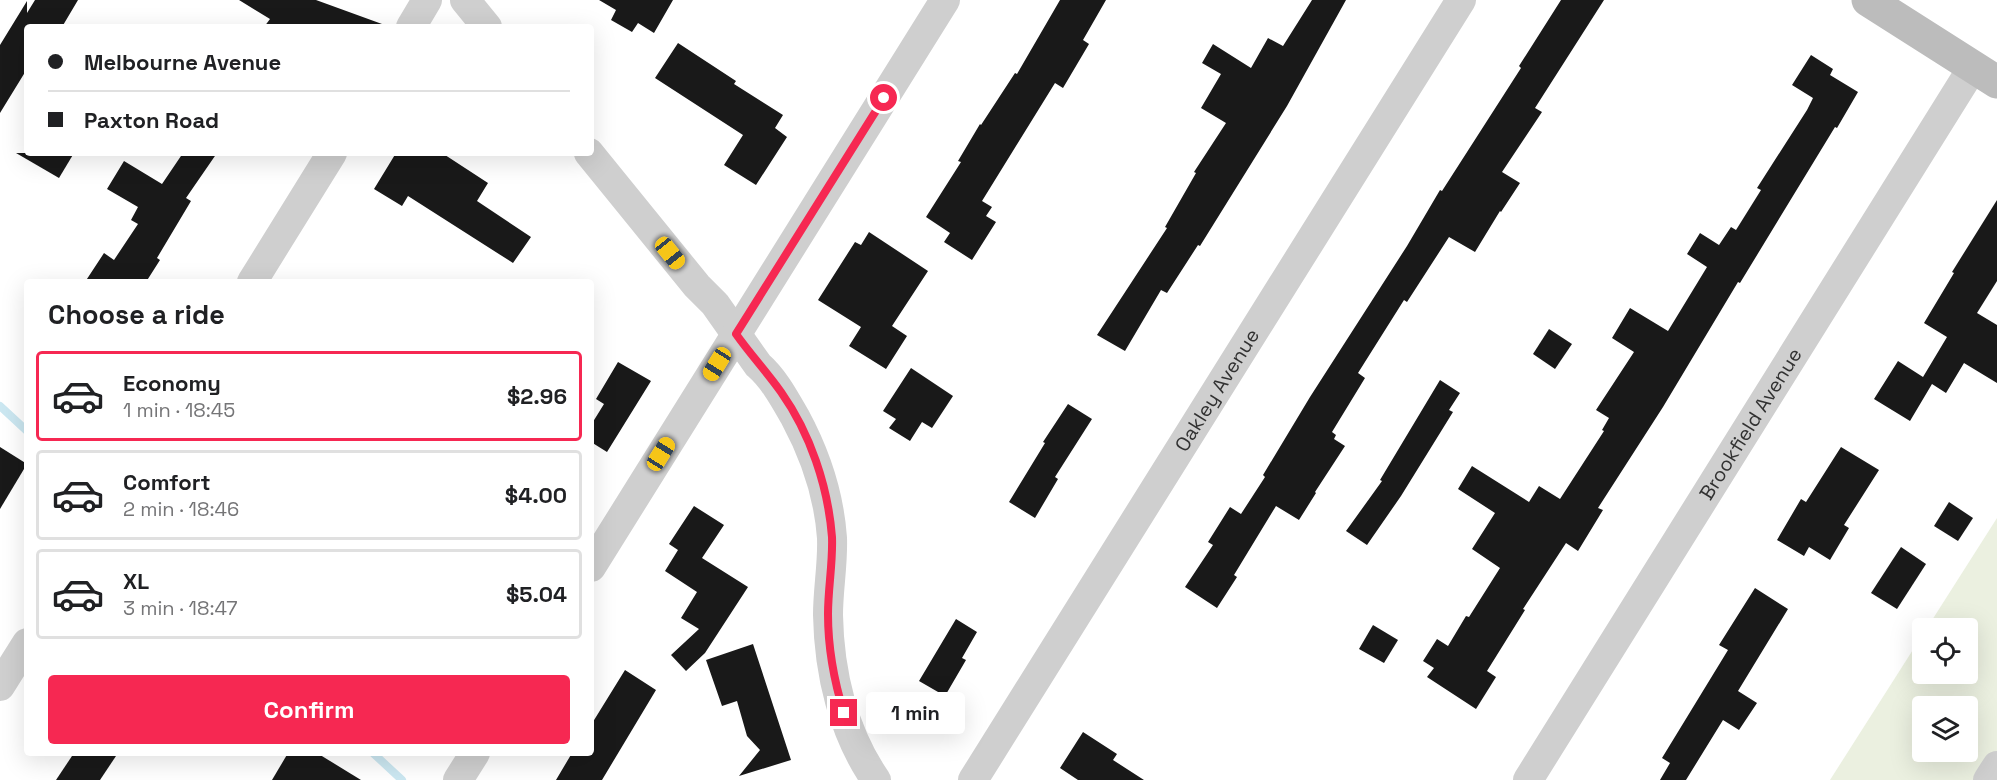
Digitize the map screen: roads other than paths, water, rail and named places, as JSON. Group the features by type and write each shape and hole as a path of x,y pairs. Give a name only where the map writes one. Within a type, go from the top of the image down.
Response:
{"street":[{"path":"413,24 428,0"},
{"path":"465,0 485,24"},
{"path":"594,562 945,0"},
{"name":"Oakley Avenue","path":"973,780 1461,0"},
{"path":"1868,0 1985,74"},
{"name":"Brookfield Avenue","path":"1528,780 1985,74"},
{"path":"254,279 330,156"},
{"path":"591,156 697,286 715,304 782,394 808,442 820,474 832,536 828,613 830,652 838,694 850,731 876,780"},
{"path":"0,686 24,648"},
{"path":"458,780 473,756"},
{"path":"1988,780 1997,766"}],"waterway":[{"path":"0,406 24,428"},
{"path":"376,756 402,780"}]}
